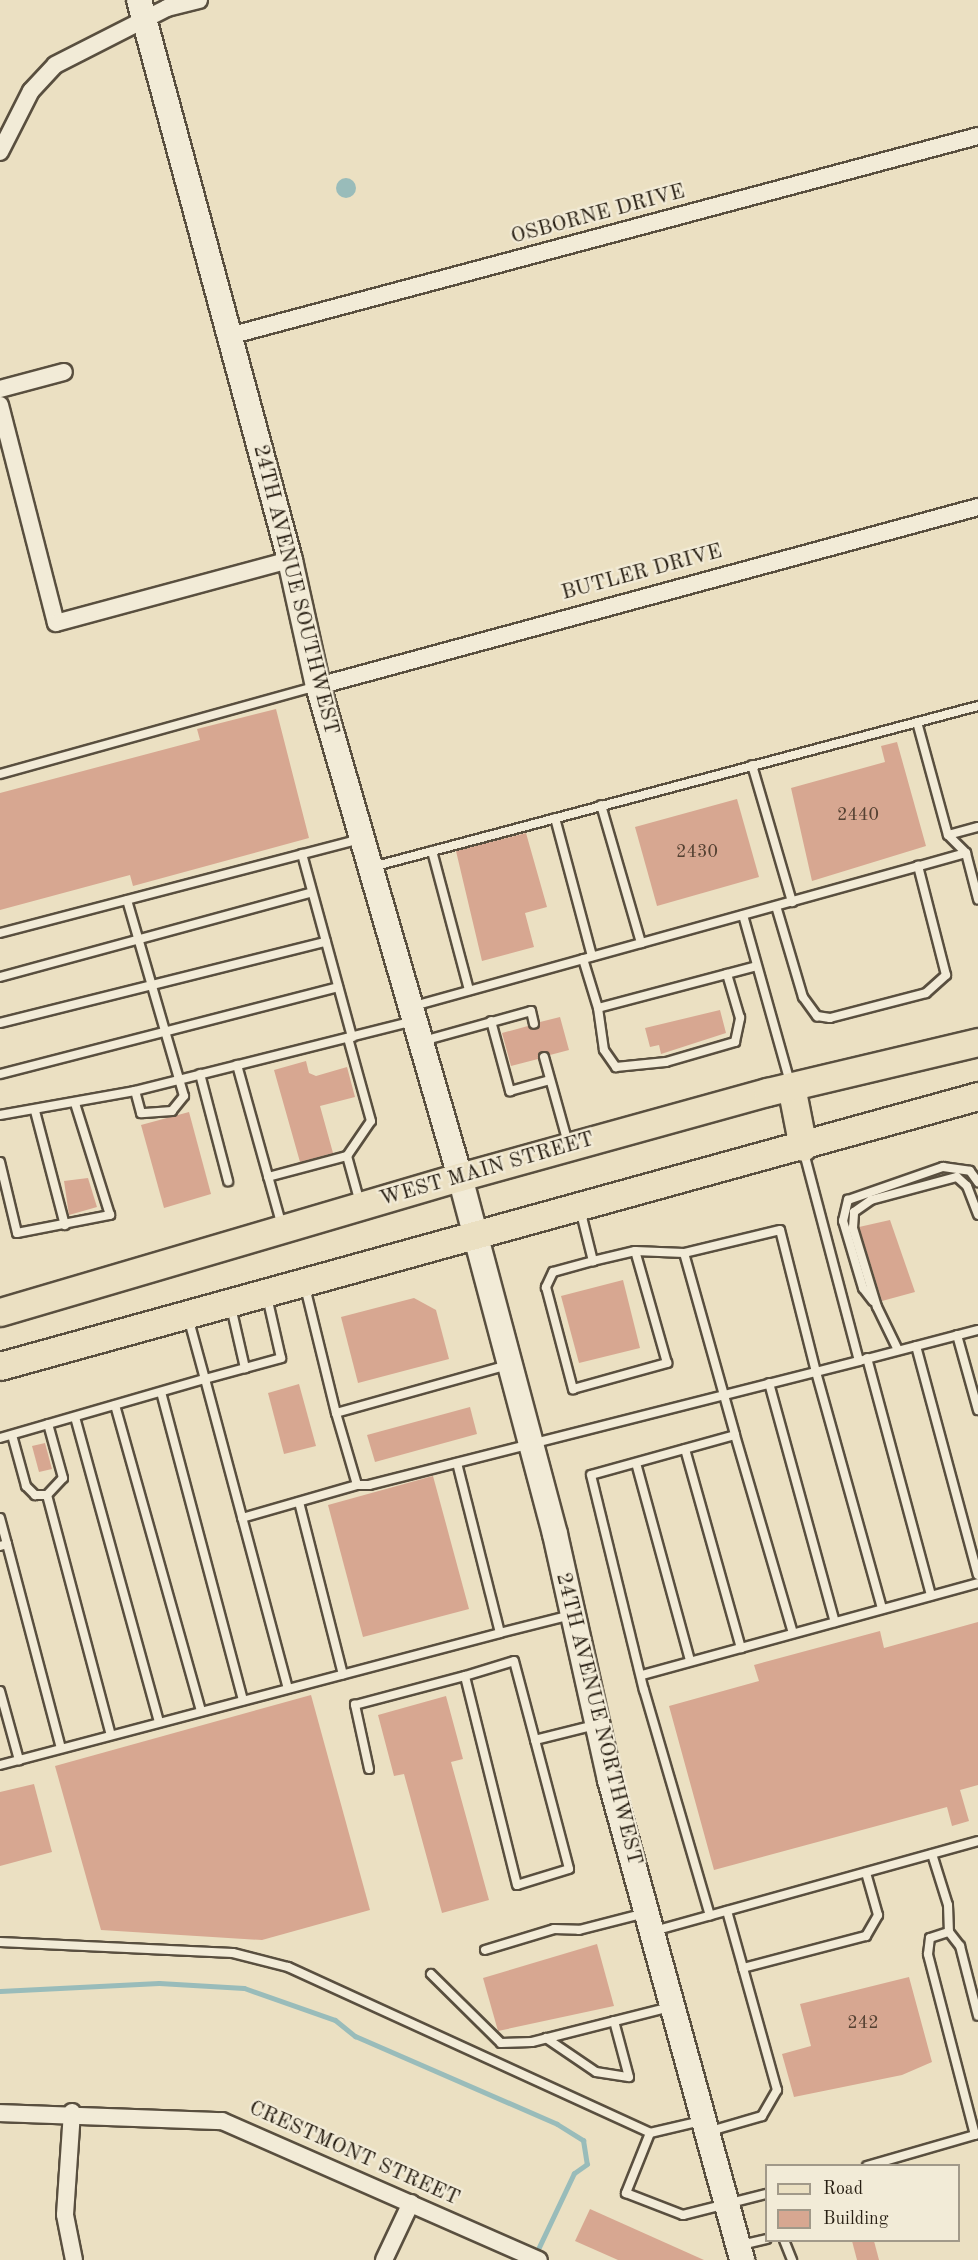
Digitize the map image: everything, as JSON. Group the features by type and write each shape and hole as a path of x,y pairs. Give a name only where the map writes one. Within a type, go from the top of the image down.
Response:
{"main road":[{"name":"24TH AVENUE SOUTHWEST","path":"141,10 290,560 318,686 460,1177"},
{"name":"WEST MAIN STREET","path":"0,1312 460,1177 791,1086 978,1042"},
{"path":"791,1086 803,1148"},
{"path":"0,1366 803,1148 978,1096"},
{"name":"24TH AVENUE NORTHWEST","path":"460,1177 474,1238 530,1445 596,1725 703,2127 740,2253"}],"street":[{"path":"0,152 31,91 55,65 141,10 200,0"},
{"name":"OSBORNE DRIVE","path":"229,336 978,136"},
{"path":"0,389 64,372"},
{"path":"0,405 56,623 290,560"},
{"name":"BUTLER DRIVE","path":"318,686 978,507"},
{"path":"72,2112 65,2215 74,2260"},
{"name":"CRESTMONT STREET","path":"0,2113 72,2112 222,2121 539,2260"},
{"path":"384,2260 411,2203"}],"lane":[{"path":"0,774 318,686"},
{"path":"370,868 978,706"},
{"path":"917,722 948,835 966,852 978,899"},
{"path":"752,765 792,902"},
{"path":"601,806 641,943"},
{"path":"555,818 588,958 604,1050 616,1066 631,1069 675,1060 735,1042 741,1018 727,974"},
{"path":"948,835 978,827"},
{"path":"0,933 362,839"},
{"path":"432,851 470,990"},
{"path":"415,1023 470,990 966,852"},
{"path":"268,1177 347,1156 371,1121 302,854"},
{"path":"776,906 803,997 818,1016 830,1018 926,993 939,986 945,962 918,866"},
{"path":"0,977 312,892"},
{"path":"127,900 136,941 175,1080 184,1096 172,1111 141,1113 135,1091"},
{"path":"743,915 791,1086"},
{"path":"0,1023 149,988 326,942"},
{"path":"598,1008 757,966"},
{"path":"0,1074 162,1035 338,987"},
{"path":"0,1116 135,1091 415,1023 490,1021 531,1011 534,1024"},
{"path":"490,1021 510,1091 550,1080"},
{"path":"544,1057 569,1147"},
{"path":"237,1065 283,1230"},
{"path":"201,1074 228,1181"},
{"path":"0,1162 17,1233 110,1215 75,1102"},
{"path":"35,1111 65,1225"},
{"path":"803,1148 931,1596"},
{"path":"347,1156 361,1207"},
{"path":"877,1306 864,1288 843,1221 848,1200 943,1167 970,1171 978,1182"},
{"path":"898,1350 877,1306 853,1228 854,1212 871,1200 957,1177 967,1186 978,1215"},
{"path":"579,1209 593,1261"},
{"path":"635,1251 667,1363 573,1389 546,1287 553,1272 635,1251 684,1253 780,1230 816,1372 882,1609"},
{"path":"684,1253 793,1634"},
{"path":"304,1284 336,1413 357,1485"},
{"path":"0,1438 281,1359 266,1294"},
{"path":"230,1304 245,1368"},
{"path":"187,1315 288,1688"},
{"path":"242,1518 357,1485 530,1445 978,1330"},
{"path":"957,1335 978,1410"},
{"path":"916,1346 978,1575"},
{"path":"336,1413 509,1365"},
{"path":"769,1383 835,1622"},
{"path":"160,1392 243,1700"},
{"path":"115,1405 201,1711"},
{"path":"75,1417 159,1722"},
{"path":"12,1435 26,1486 35,1495 46,1495 63,1478 48,1424"},
{"path":"710,1916 642,1675 591,1475 735,1436"},
{"path":"685,1449 741,1647"},
{"path":"457,1463 500,1633"},
{"path":"636,1463 690,1662"},
{"path":"46,1495 111,1735"},
{"path":"299,1502 343,1674"},
{"path":"0,1518 4,1545 61,1748"},
{"path":"642,1675 978,1583"},
{"path":"0,1765 571,1615"},
{"path":"369,1768 355,1705 514,1661 569,1869 517,1885 465,1676"},
{"path":"0,1691 19,1760"},
{"path":"535,1740 596,1725"},
{"path":"486,1950 554,1929 579,1930 710,1916 978,1841"},
{"path":"932,1854 948,1905 949,1932 960,1946 978,2016"},
{"path":"743,1968 866,1936 878,1916 866,1873"},
{"path":"0,1942 233,1953 288,1967 650,2133 703,2127 762,2116 777,2090 727,1911"},
{"path":"874,2164 976,2134 928,1954 930,1938 949,1932"},
{"path":"430,1974 501,2043 546,2038 671,2007"},
{"path":"546,2038 596,2072 628,2077 614,2021"},
{"path":"650,2133 626,2193 683,2215 765,2194"},
{"path":"740,2253 765,2240"},
{"path":"784,2242 792,2260"}],"water":[{"path":"346,178 353,181 356,188 353,195 346,198 339,195 336,188 339,181"}],"building":[{"path":"276,709 309,838 133,886 130,875 0,910 0,793 200,740 197,729"},
{"path":"897,742 926,846 812,881 791,788 885,762 881,746"},
{"path":"737,799 759,877 657,906 635,827"},
{"path":"526,833 547,907 525,913 534,947 482,961 456,851"},
{"path":"720,1010 726,1033 661,1054 659,1045 650,1047 645,1028"},
{"path":"560,1017 569,1050 550,1055 543,1051 538,1059 511,1066 502,1033 528,1026 536,1030 540,1022"},
{"path":"306,1061 309,1073 316,1076 347,1067 355,1097 320,1106 333,1153 300,1162 274,1070"},
{"path":"189,1112 211,1194 164,1208 141,1125"},
{"path":"88,1178 97,1207 69,1215 64,1181"},
{"path":"890,1220 915,1292 882,1301 859,1227"},
{"path":"623,1280 640,1348 579,1363 561,1296"},
{"path":"414,1298 436,1310 449,1359 358,1383 341,1317"},
{"path":"299,1384 316,1446 284,1454 268,1393"},
{"path":"470,1407 477,1434 375,1462 367,1435"},
{"path":"45,1443 52,1469 39,1472 32,1446"},
{"path":"433,1476 469,1609 363,1637 328,1505"},
{"path":"978,1622 978,1785 960,1790 969,1821 952,1826 947,1807 714,1870 669,1706 759,1681 754,1665 880,1631 884,1648"},
{"path":"311,1695 370,1910 262,1940 101,1930 55,1766"},
{"path":"446,1696 463,1759 451,1762 489,1900 442,1913 404,1774 394,1776 378,1715"},
{"path":"34,1784 52,1852 0,1866 0,1792"},
{"path":"597,1944 614,2006 498,2031 483,1978"},
{"path":"909,1977 932,2062 902,2075 794,2097 782,2054 811,2046 800,2004"},
{"path":"590,2209 704,2260 618,2260 575,2241"},
{"path":"852,2242 874,2242 879,2260 857,2260"}],"waterway":[{"path":"0,1991 159,1983 244,1988 335,2020 355,2036 557,2124 583,2140 587,2164 574,2173 539,2247"}]}
